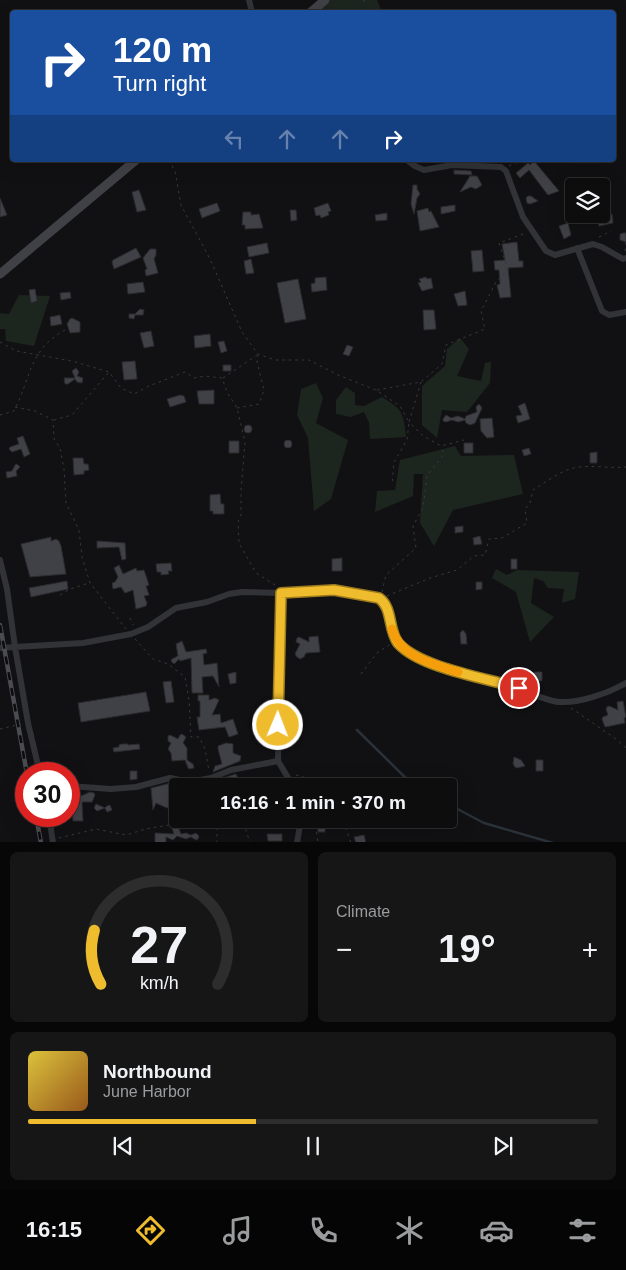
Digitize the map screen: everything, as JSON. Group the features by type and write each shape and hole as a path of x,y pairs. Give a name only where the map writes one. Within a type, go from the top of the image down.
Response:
{"street":[{"path":"313,10 325,0"},
{"path":"0,274 134,162"},
{"path":"410,162 424,170 452,165 496,166 504,169 517,203 532,231 549,254 560,254 594,244 625,258"},
{"path":"577,248 602,311 609,315 626,312"},
{"path":"0,560 7,589 28,723 37,762"},
{"path":"0,648 83,644 131,634 148,627 176,608 207,602 229,594 242,592 281,593 334,590 381,599 386,607 396,640 412,655 463,674 510,686 559,702 594,696 626,683"},
{"path":"281,593 278,761 289,778"},
{"path":"211,778 231,770 278,761"},
{"path":"80,787 116,789 136,787 169,778"},
{"path":"51,827 53,841"},
{"path":"297,842 299,828"}],"path":[{"path":"363,0 368,4"},
{"path":"171,162 175,171 181,205 210,259 242,332 258,354 275,360 309,360 338,375 376,390 400,406 408,422 422,435 441,446 444,454 427,476 423,508 413,526 416,548 386,575 381,599"},
{"path":"504,169 518,162"},
{"path":"376,390 421,382 442,364 446,345 485,329 481,311 496,282 508,268 498,243 532,231"},
{"path":"594,244 601,235 611,231"},
{"path":"625,258 626,242"},
{"path":"0,415 14,411 37,354 57,334 67,329"},
{"path":"0,342 16,351 72,361 109,372 121,388 134,394 185,372 194,378 205,376 222,378 258,354"},
{"path":"237,408 259,404 264,390 256,362 258,354"},
{"path":"16,407 35,411 53,420 72,415 109,372"},
{"path":"222,378 227,392 237,408 245,442 241,515 238,522 239,543 256,573 274,582 281,593"},
{"path":"392,484 394,462 407,440 408,422 421,382"},
{"path":"53,420 54,439 60,448 64,469 66,503 78,530 82,557 90,583 153,659 168,664 186,677 191,736 199,737 205,749 211,778"},
{"path":"441,446 464,440"},
{"path":"381,599 430,578 457,570 474,556 485,555 489,539 502,538 527,524 525,509 530,503 533,490 568,470 588,467 626,467"},
{"path":"60,595 70,589 90,583"},
{"path":"361,674 377,653 396,640"},
{"path":"559,702 577,712 626,748"},
{"path":"0,729 28,723"},
{"path":"288,775 297,774 309,778"},
{"path":"53,841 96,829 126,835 169,824"},
{"path":"217,828 217,842"},
{"path":"245,828 250,842"},
{"path":"316,828 318,842"},
{"path":"346,828 351,842"}],"shaded area":[{"path":"319,0 377,0 381,10 310,10"},
{"path":"19,295 50,296 34,346 6,341 5,329 0,329 0,313 9,314"},
{"path":"460,338 469,349 457,376 481,381 485,363 491,362 490,383 467,412 442,410 437,438 422,425 422,386 445,366 447,349"},
{"path":"316,383 323,398 316,423 348,440 331,499 314,511 308,438 297,415 301,389"},
{"path":"346,387 355,393 355,405 364,406 382,397 394,405 403,417 406,437 370,439 369,423 364,412 351,417 336,414 336,400"},
{"path":"455,446 461,456 514,455 523,494 453,510 434,546 420,523 423,474 414,474 413,496 375,512 377,491 395,490 400,460"},
{"path":"496,569 507,575 517,570 579,572 575,599 562,603 564,589 548,588 543,581 534,578 531,603 554,617 530,642 516,592 492,578"}],"building":[{"path":"535,162 559,191 548,195 529,170 520,178 516,173 528,163 530,165"},
{"path":"454,170 471,171 472,175 454,174"},
{"path":"470,176 477,176 482,185 476,189 471,187 460,192"},
{"path":"413,185 417,185 420,194 417,198 414,214 411,204"},
{"path":"139,190 146,210 137,212 132,192"},
{"path":"528,196 538,201 530,204 527,203 526,198"},
{"path":"0,198 7,215 0,217"},
{"path":"217,203 220,211 202,218 199,209"},
{"path":"328,203 331,211 328,212 329,215 321,218 320,215 316,216 314,208"},
{"path":"455,205 455,211 441,214 441,207"},
{"path":"428,208 439,227 420,231 417,211"},
{"path":"290,210 296,210 297,220 291,221"},
{"path":"243,212 251,212 251,215 259,214 263,228 245,229 245,225 242,225"},
{"path":"387,213 387,220 376,221 375,215"},
{"path":"610,214 612,214 613,223 599,226 598,223 610,223"},
{"path":"568,223 571,235 564,239 559,226"},
{"path":"626,233 626,242 620,240 620,234"},
{"path":"517,242 519,261 523,261 523,267 508,268 511,297 500,298 497,285 500,284 499,270 495,270 494,261 505,260 502,244"},
{"path":"267,243 269,253 249,257 247,247"},
{"path":"136,248 141,257 114,269 113,260"},
{"path":"150,249 156,249 154,259 158,273 146,276 145,270 147,269 143,258"},
{"path":"482,250 484,271 473,272 471,251"},
{"path":"251,259 254,273 246,274 244,261"},
{"path":"326,277 327,290 312,292 311,284 315,283 315,278"},
{"path":"426,277 427,279 431,278 433,288 422,291 418,283 421,282 419,279"},
{"path":"298,279 306,319 285,323 277,283"},
{"path":"143,282 145,292 128,294 127,284"},
{"path":"35,289 37,301 31,303 29,290"},
{"path":"465,291 467,305 458,306 454,294"},
{"path":"70,292 71,298 61,300 60,293"},
{"path":"140,309 144,310 143,315 135,315 134,319 129,318 129,314 135,314"},
{"path":"423,310 434,310 436,329 424,330"},
{"path":"60,315 62,324 51,326 50,317"},
{"path":"72,318 80,322 80,332 70,333 67,324"},
{"path":"151,331 154,346 144,348 140,333"},
{"path":"210,334 211,346 195,348 194,336"},
{"path":"224,341 227,351 221,353 218,342"},
{"path":"347,345 353,347 349,356 343,354"},
{"path":"135,361 137,379 124,380 122,362"},
{"path":"223,365 231,365 231,371 223,371"},
{"path":"76,368 79,372 77,376 83,378 82,383 77,382 75,379 65,384 64,378 75,378 72,371"},
{"path":"214,390 214,404 199,404 197,391"},
{"path":"180,395 184,396 186,402 170,407 167,399"},
{"path":"525,403 530,419 518,423 516,416 522,415 518,406"},
{"path":"479,404 482,408 475,423 470,425 465,420 458,422 452,420 443,421 446,415 451,418 458,416 465,419 466,416 477,412 476,407"},
{"path":"492,418 494,437 487,438 481,431 480,419"},
{"path":"248,425 252,429 248,433 244,429"},
{"path":"23,436 30,454 24,457 21,449 12,452 9,449 19,444 17,438"},
{"path":"288,440 292,444 288,448 284,444"},
{"path":"229,441 239,441 239,453 229,453"},
{"path":"464,443 473,443 473,453 464,453"},
{"path":"529,448 531,454 524,456 522,450"},
{"path":"597,452 597,463 590,463 590,453"},
{"path":"73,458 83,458 84,464 88,464 89,470 84,471 84,474 74,475"},
{"path":"17,464 20,467 16,471 17,476 7,478 6,472 12,471"},
{"path":"220,494 221,504 224,504 224,514 213,514 213,511 210,511 210,495"},
{"path":"463,526 463,532 455,533 455,527"},
{"path":"480,536 482,544 474,545 473,538"},
{"path":"51,537 51,541 56,539 59,541 66,574 30,577 21,544"},
{"path":"97,541 125,543 126,559 122,560 119,547 97,548"},
{"path":"342,558 342,571 332,571 332,559"},
{"path":"511,559 517,559 517,569 511,569"},
{"path":"171,563 172,571 168,571 169,574 161,575 161,572 157,572 156,564"},
{"path":"119,565 123,574 136,568 137,571 144,570 149,585 146,586 149,595 144,596 147,603 146,606 136,609 133,590 125,593 121,587 113,589 112,583 118,577 114,568"},
{"path":"67,581 68,589 31,597 29,588"},
{"path":"476,582 482,582 482,589 476,590"},
{"path":"463,630 466,634 467,644 461,644 460,633"},
{"path":"318,636 320,652 306,653 300,659 297,657 295,654 300,644 296,642 297,638 299,637 309,642 309,637"},
{"path":"182,641 186,652 206,649 207,653 203,654 204,665 217,663 219,687 213,676 202,677 203,693 192,693 191,658 180,661 179,659 174,664 171,661 178,656 176,644"},
{"path":"236,672 236,683 230,684 228,674"},
{"path":"534,672 542,672 542,681 534,681"},
{"path":"171,681 174,702 166,703 163,682"},
{"path":"146,692 150,711 81,722 78,703"},
{"path":"198,695 209,695 209,700 215,698 219,700 212,715 220,714 221,723 233,719 238,734 229,737 225,727 199,730 197,717 200,717 200,701 198,701"},
{"path":"623,701 626,717 624,718 625,723 605,727 602,719 608,715 607,707 618,710 617,702"},
{"path":"182,734 186,737 183,743 187,748 187,760 193,764 194,768 188,768 185,760 172,761 171,753 168,749 171,743 168,741 168,736 170,735 178,739"},
{"path":"226,743 233,744 233,753 241,756 240,761 213,772 215,766 222,764 218,746"},
{"path":"122,744 139,744 140,749 114,752 113,748 119,747"},
{"path":"514,757 521,760 525,766 515,767 513,764"},
{"path":"536,760 543,760 543,771 536,771"},
{"path":"130,771 137,771 137,779 130,780"},
{"path":"236,774 238,778 223,778"},
{"path":"169,784 169,807 156,803 153,810 151,788"},
{"path":"80,792 81,796 90,792 94,793 92,802 82,802 83,821 80,821"},
{"path":"96,804 105,808 97,811 94,808"},
{"path":"110,805 112,810 107,812 105,808"},
{"path":"172,828 179,828 181,834 191,835 196,833 199,836 196,840 191,837 186,839 177,836 173,840 166,837 166,842 155,842 155,833 174,834"},
{"path":"318,828 325,828 325,832 318,832"},
{"path":"267,834 282,834 282,841 268,841"},
{"path":"364,835 366,842 356,842 354,837"}],"waterway":[{"path":"357,730 406,778"},
{"path":"457,809 484,823 550,842"}],"railway":[{"path":"0,625 25,762"},
{"path":"38,827 41,842"}],"slow traffic":[{"path":"392,629 396,640 412,655 458,672"}],"route":[{"path":"278,725 281,593 334,590 379,598 386,607 396,640 412,655 463,674 519,688"}]}
